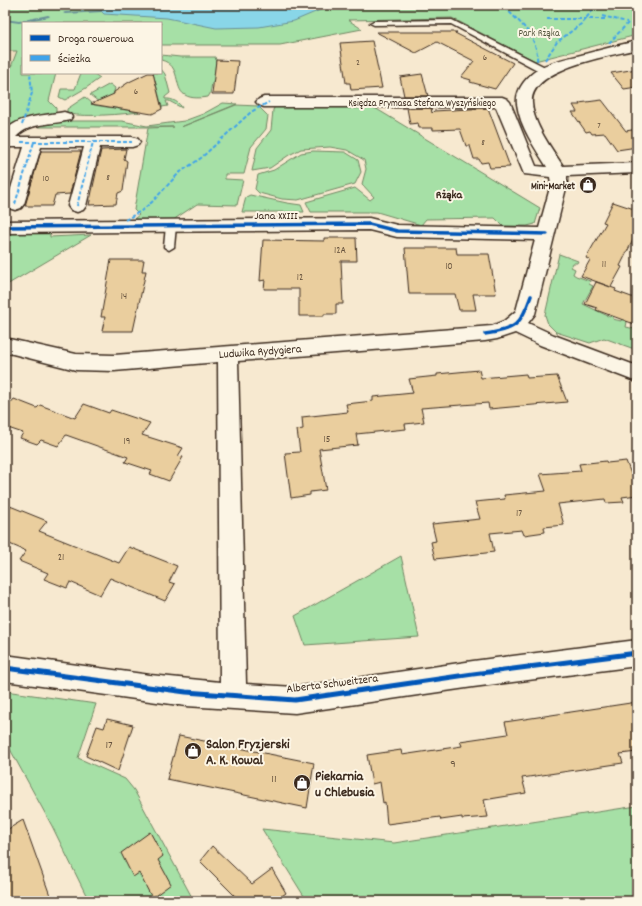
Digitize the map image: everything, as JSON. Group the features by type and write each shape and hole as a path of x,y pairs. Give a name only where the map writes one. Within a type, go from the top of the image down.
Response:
{"street":[{"path":"637,45 563,64 546,71 533,81 525,92 524,103 539,141 558,171 637,168"},
{"name":"Księdza Prymasa Stefana Wyszyńskiego","path":"264,102 502,102 530,170 558,171"},
{"path":"5,143 12,131 25,123 64,117"},
{"path":"15,204 34,142"},
{"path":"77,206 93,142"},
{"path":"5,143 132,142"},
{"name":"Ludwika Rydygiera","path":"5,345 59,359 93,363 228,354 498,332 514,325 525,314 559,184 558,171"},
{"name":"Jana XXIII","path":"5,227 369,224 397,232 547,234"},
{"path":"514,325 547,340 637,374"},
{"path":"228,354 233,696"},
{"name":"Alberta Schweitzera","path":"5,668 181,692 267,700 295,700 473,674 637,653"}],"lane":[{"path":"374,23 452,22 546,71"},
{"path":"169,247 171,226"}],"shaded area":[{"path":"5,51 17,51 5,83"}],"green space":[{"name":"Park Rżąka","path":"5,5 637,5 637,35 535,61 452,18 348,20 362,29 280,45 162,45 162,22 22,22 22,74 56,74 49,101 56,108 56,115 67,121 122,121 147,126 184,121 203,114 223,103 237,104 181,127 236,105 258,106 268,116 266,129 251,147 244,174 225,174 225,179 243,180 237,205 197,204 173,220 131,221 139,215 134,210 148,128 174,127 38,127 40,119 25,120 16,123 12,125 5,133 5,83 17,51 5,51"},
{"path":"162,55 180,57 215,57 214,83 212,83 208,97 193,98 181,92 175,71 168,63 162,60"},
{"path":"162,70 165,74 170,93 165,97 165,99 175,101 182,108 169,101 166,101 168,106 162,107 153,74 162,74"},
{"path":"81,74 94,74 100,78 65,100 59,97 61,89 75,89"},
{"path":"110,84 115,88 113,95 99,102 90,95"},
{"path":"85,97 94,105 139,112 114,115 81,115 67,113 67,109"},
{"path":"365,102 540,208 535,224 527,226 503,226 495,218 426,219 421,225 377,212 311,212 306,202 355,188 370,200 374,197 362,184 366,169 364,160 347,150 330,147 301,149 270,168 252,171 257,148 271,130 273,110 276,104"},
{"path":"313,151 345,152 358,160 361,172 355,184 298,200 282,199 259,193 255,189 258,175 274,170 301,153"},
{"path":"250,195 301,205 304,212 242,212 246,197"},
{"path":"50,233 50,237 91,235 5,286 5,234"},
{"path":"559,254 578,261 577,263 573,263 571,267 575,269 573,274 590,281 589,284 593,286 583,304 610,317 613,315 613,319 621,321 622,318 624,318 627,322 626,327 635,329 637,326 637,350 604,338 590,343 556,332 548,324 545,315"},
{"path":"401,556 419,637 305,645 295,616"},
{"path":"5,691 96,704 78,758 125,779 134,790 194,901 89,901 52,826 5,740"},
{"path":"637,806 637,901 307,901 262,829 394,843"}],"water":[{"path":"114,5 332,5 294,21 259,27 216,28 167,18 104,14 101,11 102,9"}],"building":[{"path":"376,32 457,32 455,33 513,63 495,89 470,82 471,80 461,77 474,61 437,42 416,53"},
{"path":"372,41 382,88 351,90 350,83 346,83 340,43"},
{"path":"216,60 238,61 234,94 212,94"},
{"path":"637,69 637,87 624,89 611,73"},
{"path":"146,74 153,74 162,109 152,114 91,104 114,94 114,92 129,82"},
{"path":"422,74 428,96 404,96 400,77"},
{"path":"602,100 626,131 637,129 637,147 617,150 605,133 592,134 590,131 586,132 572,112 577,112 573,105"},
{"path":"407,108 431,108 432,113 434,111 488,108 510,167 490,168 488,162 481,163 479,159 474,159 470,146 466,146 460,129 433,130 433,128 419,128 418,123 410,124"},
{"path":"126,149 124,159 127,161 123,191 118,193 116,204 89,205 101,150"},
{"path":"41,151 81,151 70,194 55,195 52,206 25,206"},
{"path":"613,202 637,210 637,232 620,266 622,267 611,287 581,276 590,260 586,258 606,223 603,222"},
{"path":"324,238 356,238 357,261 341,261 343,304 336,304 336,314 324,314 324,316 299,316 299,289 264,289 265,280 260,281 263,240 324,241"},
{"path":"405,248 456,248 457,254 489,254 496,294 473,294 476,310 459,310 455,294 409,294"},
{"path":"111,260 144,260 142,271 146,271 133,331 102,331 105,317 101,317"},
{"path":"596,282 637,299 637,325 596,310 597,308 585,304"},
{"path":"479,370 481,378 526,374 527,378 557,376 567,402 489,409 488,403 421,408 424,422 405,424 406,429 356,434 358,445 319,449 326,490 310,492 310,495 291,498 285,453 300,452 297,430 303,429 302,417 348,412 346,404 373,401 373,397 413,393 409,379 437,376 437,374"},
{"path":"14,399 37,408 40,405 75,418 84,404 109,413 111,410 150,423 142,435 183,448 178,456 183,457 169,481 150,474 152,471 125,462 128,457 66,435 58,446 41,440 37,444 20,438 23,433 5,427 5,410"},
{"path":"606,461 607,463 626,461 631,474 637,473 637,495 622,497 624,502 606,503 605,499 558,504 564,525 544,527 545,532 524,535 522,530 490,533 494,552 435,559 431,542 436,541 432,524 480,519 475,502 505,499 504,495 546,491 540,474 581,471 579,464"},
{"path":"5,504 47,521 39,531 119,563 129,547 177,566 169,582 175,584 165,601 110,578 100,595 70,582 67,588 44,579 48,573 19,561 26,551 5,542"},
{"path":"637,702 637,752 620,754 623,763 522,778 526,793 484,800 488,817 462,819 462,817 441,820 440,817 387,824 385,802 383,803 380,782 372,784 367,755 401,750 402,755 462,746 460,741 508,734 505,722"},
{"path":"107,719 133,725 118,771 86,756 97,726 104,728"},
{"path":"179,736 314,763 307,808 167,779"},
{"path":"23,820 52,901 5,901 5,831"},
{"path":"150,832 163,856 158,860 171,884 152,898 139,873 133,877 121,853"},
{"path":"212,846 252,884 272,869 286,893 275,901 229,901 235,896 200,861"}],"waterway":[{"path":"65,13 101,11"},
{"path":"5,20 19,22 48,16"}],"marked path":[{"path":"545,60 557,42 581,24 597,5"},
{"path":"505,8 523,26 533,39 538,54 537,62"},
{"path":"602,16 627,22"},
{"path":"547,19 607,19"},
{"path":"609,43 628,23"},
{"path":"22,125 31,100 32,80 30,74"},
{"path":"125,220 141,211 152,202 179,173 201,158 251,112 269,102"},
{"path":"21,142 132,142"},
{"path":"15,204 34,142"},
{"path":"77,206 93,142"}],"cycle path":[{"path":"5,227 369,224 397,231 547,234"},
{"path":"485,334 502,331 517,323 526,312 531,296"},
{"path":"5,668 222,696 295,700 473,674 637,653"}],"place":[{"name":"Mini-Market","path":"588,185"},
{"name":"Salon Fryzjerski A. K. Kowal","path":"193,751"},
{"name":"Piekarnia u Chlebusia","path":"302,783"}],"district":[{"name":"Rżąka","path":"449,194"}]}
